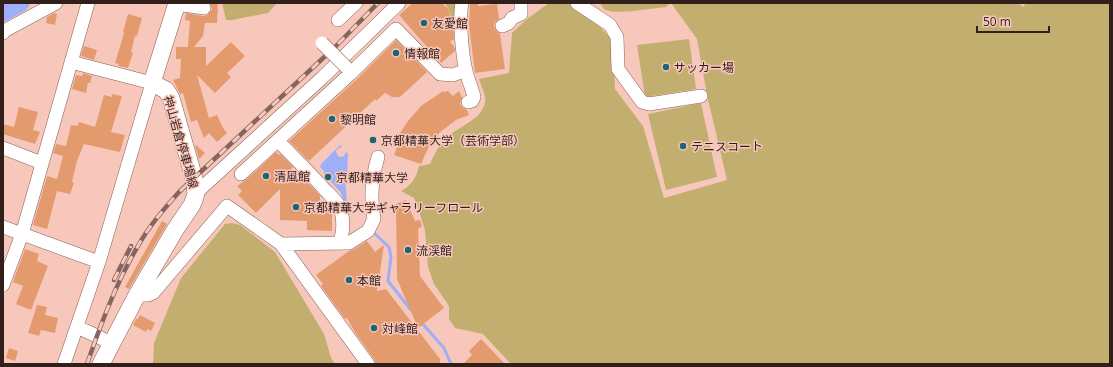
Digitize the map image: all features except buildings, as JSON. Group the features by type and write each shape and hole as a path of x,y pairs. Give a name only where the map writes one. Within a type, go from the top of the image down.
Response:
{"main road":[{"name":"神山岩倉停車場線","path":"101,364 137,295 175,230 192,205 196,193 194,178 171,98 166,90 152,83 176,3"}],"street":[{"path":"3,33 4,31 56,3"},
{"path":"3,285 22,234 88,3"},
{"path":"176,3 204,8"},
{"path":"338,20 356,3"},
{"path":"196,193 323,77 399,3"},
{"path":"462,3 461,34 466,70 474,97 472,101 468,102"},
{"path":"502,26 510,23 512,18 521,14 521,3"},
{"path":"577,3 610,25 617,37 618,69 642,102 649,104 701,96"},
{"path":"241,174 278,141 349,71 396,29 440,74 453,75 466,70"},
{"path":"322,43 349,71"},
{"path":"64,364 99,262 152,83 71,62"},
{"path":"278,141 339,206 342,221 342,234 339,243"},
{"path":"3,148 42,163"},
{"path":"281,244 349,242 368,230 374,219 371,206 374,172 378,157"},
{"path":"137,295 148,295 153,293 227,206 281,244 368,364"},
{"path":"3,227 99,262"},
{"path":"77,327 112,344"}],"shaded area":[{"path":"222,3 277,3 268,13 226,20"},
{"path":"445,3 459,3 458,24 454,25"},
{"path":"549,3 569,3 590,16 613,41 615,89 643,126 664,198 727,180 707,95 697,39 671,3 1018,3 1024,7 1025,3 1110,3 1110,364 511,364 483,334 455,328 449,319 449,306 434,284 428,267 425,230 417,205 414,198 401,191 413,181 419,166 430,164 439,147 446,138 479,114 485,103 485,95 479,79 509,73 512,33 527,19"},
{"path":"600,3 670,3 666,7 618,12 605,10"},
{"name":"サッカー場","path":"689,39 696,89 645,97 637,45"},
{"name":"テニスコート","path":"701,103 717,177 666,190 648,114"},
{"path":"232,223 240,225 275,252 324,334 331,358 335,364 153,364 154,343 181,278 225,224"}],"water":[{"path":"340,145 342,147 337,149 336,152 338,156 344,156 346,152 348,154 347,178 345,178 348,216 341,193 324,174 324,171 320,167 321,164"}],"waterway":[{"path":"3,13 21,3"},
{"path":"372,231 389,247 391,257 388,281 411,310"},
{"path":"421,322 444,348 451,364"}],"railway":[{"path":"87,364 103,319 123,274 142,239 157,218 179,192 335,47 378,3"},
{"path":"114,280 131,246"}],"place":[{"name":"友愛館","path":"424,23"},
{"name":"情報館","path":"396,53"},
{"name":"サッカー場","path":"666,67"},
{"name":"黎明館","path":"332,119"},
{"name":"京都精華大学（芸術学部）","path":"373,140"},
{"name":"テニスコート","path":"683,146"},
{"name":"清風館","path":"266,176"},
{"name":"京都精華大学","path":"328,177"},
{"name":"京都精華大学ギャラリーフロール","path":"296,207"},
{"name":"流渓館","path":"408,250"},
{"name":"本館","path":"349,280"},
{"name":"対峰館","path":"374,328"}]}
